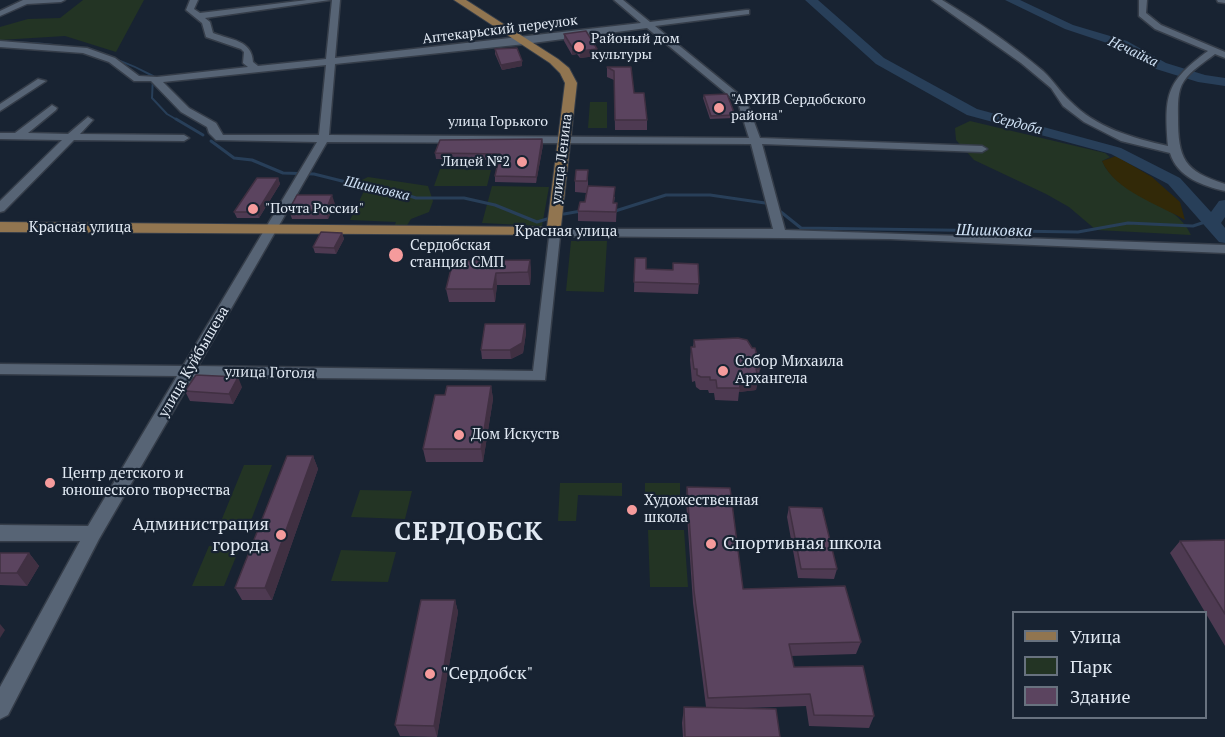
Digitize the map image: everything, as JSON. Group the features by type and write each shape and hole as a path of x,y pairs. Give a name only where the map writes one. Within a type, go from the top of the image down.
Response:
{"main road":[{"name":"улица Ленина","path":"459,0 525,41 565,71 571,83 554,232"},
{"name":"Красная улица","path":"0,227 554,232"}],"street":[{"path":"0,14 26,2 61,0"},
{"path":"194,0 190,10 206,22 209,35 244,47 248,52 248,63 256,69"},
{"path":"198,16 326,0"},
{"name":"улица Куйбышева","path":"0,708 93,534 324,138 336,0"},
{"path":"618,0 743,102 756,141 780,233"},
{"path":"936,0 970,20 1018,57 1058,90 1061,99 1083,116 1120,137 1172,150"},
{"path":"1143,0 1142,14 1148,21 1182,39 1225,55"},
{"name":"Аптекарьский переулок","path":"155,79 332,63 746,12"},
{"path":"0,44 84,50 112,60 138,79 155,79"},
{"path":"1214,51 1179,81 1174,98 1172,150 1182,167 1191,174 1225,188"},
{"name":"улица Горького","path":"155,79 185,110 212,125 213,133 220,138 564,137 885,143 982,148"},
{"path":"0,108 41,81"},
{"path":"18,136 52,108"},
{"path":"0,208 88,120"},
{"path":"0,136 184,138"},
{"name":"Красная улица","path":"554,232 780,233 1060,241 1225,249"},
{"name":"улица Ленина","path":"540,376 554,232"},
{"name":"улица Гоголя","path":"0,369 540,376"},
{"path":"0,533 93,534"}],"green space":[{"path":"83,0 144,0 116,52 65,36 0,40 0,27 28,19 60,18"},
{"path":"590,102 607,102 607,128 588,128"},
{"path":"970,121 1105,153 1110,157 1102,161 1110,174 1133,191 1172,213 1183,222 1191,235 1096,230 1069,207 974,160 956,140 955,128"},
{"path":"440,169 491,170 487,186 434,186"},
{"path":"368,177 428,186 433,201 429,212 411,219 406,227 394,227 396,222 350,220 364,191 350,186"},
{"path":"492,186 549,187 542,226 482,223"},
{"path":"571,241 607,241 604,292 566,291"},
{"path":"244,465 272,465 247,531 217,531"},
{"path":"560,483 622,483 622,496 578,495 576,521 558,521"},
{"path":"645,483 680,483 680,496 645,496"},
{"path":"360,490 412,491 405,519 351,517"},
{"path":"648,530 684,530 688,587 650,587"},
{"path":"209,546 240,547 224,586 192,586"},
{"path":"341,550 396,552 388,582 331,581"}],"sand":[{"path":"1116,156 1152,177 1180,202 1185,220 1138,196 1117,181 1102,161"}],"building":[{"path":"586,31 597,49 580,51 577,47 572,47 564,34"},
{"path":"517,48 522,61 501,65 495,49"},
{"path":"607,67 631,67 634,93 644,93 647,120 615,120 614,71"},
{"name":"\"АРХИВ Сердобского района\"","path":"727,94 735,115 711,116 704,95"},
{"path":"542,139 536,177 495,176 500,154 435,153 440,140"},
{"path":"576,170 588,170 587,181 575,181"},
{"path":"257,178 278,178 257,212 234,212"},
{"path":"588,186 615,187 613,203 617,203 616,212 578,211 580,202 585,202"},
{"path":"297,195 332,195 326,210 289,210"},
{"path":"321,232 342,233 334,248 313,247"},
{"path":"635,258 646,258 646,269 673,270 673,263 698,264 699,284 634,282"},
{"path":"530,260 528,272 496,273 493,289 446,289 453,261"},
{"path":"485,324 525,324 522,343 510,350 481,350"},
{"name":"Собор Михаила Архангела","path":"738,338 747,340 752,348 755,348 760,369 756,369 758,377 739,380 740,388 717,388 716,380 697,375 691,347 695,347 694,340"},
{"path":"196,375 238,377 229,394 185,391"},
{"name":"Дом Искуств","path":"447,386 491,386 481,449 423,449 435,395 445,395"},
{"path":"287,456 313,456 265,588 235,588"},
{"path":"687,487 730,488 743,589 845,586 861,642 789,644 794,667 863,666 874,716 814,715 810,694 708,698 694,591"},
{"path":"789,507 822,508 837,569 801,569"},
{"path":"1225,540 1225,614 1180,541"},
{"path":"0,553 29,553 17,573 0,573"},
{"name":"\"Сердобск\"","path":"421,600 455,600 434,726 395,725"},
{"path":"684,707 776,709 780,737 685,737"}],"waterway":[{"name":"Сердоба","path":"811,0 880,61 972,112 1116,151 1174,181 1225,238"},
{"name":"Нечайка","path":"1011,0 1069,27 1123,44 1161,66 1203,79 1225,82"},
{"name":"Шишковка","path":"0,42 79,49 98,53 135,67 153,76 152,98 167,114 179,121"},
{"path":"176,119 203,135"},
{"name":"Шишковка","path":"211,141 234,158 252,160 283,173 314,174 354,184 381,187 416,198 464,198 495,205 537,222 547,219"},
{"name":"Шишковка","path":"612,212 666,195 710,195 765,203"},
{"name":"Нечайка","path":"1213,222 1225,205"},
{"path":"564,214 581,211"},
{"name":"Шишковка","path":"781,212 801,228 1078,232 1128,223 1193,226 1211,220"}],"place":[{"name":"Районый дом культуры","path":"579,47"},
{"name":"\"АРХИВ Сердобского района\"","path":"719,108"},
{"name":"Лицей №2","path":"522,162"},
{"name":"\"Почта России\"","path":"253,209"},
{"name":"Сердобская станция СМП","path":"396,255"},
{"name":"Собор Михаила Архангела","path":"723,371"},
{"name":"Дом Искуств","path":"459,435"},
{"name":"Центр детского и юношеского творчества","path":"50,483"},
{"name":"Художественная школа","path":"632,510"},
{"name":"Администрация города","path":"281,535"},
{"name":"Спортивная школа","path":"711,544"},
{"name":"\"Сердобск\"","path":"430,674"}],"district":[{"name":"СЕРДОБСК","path":"469,533"}]}
